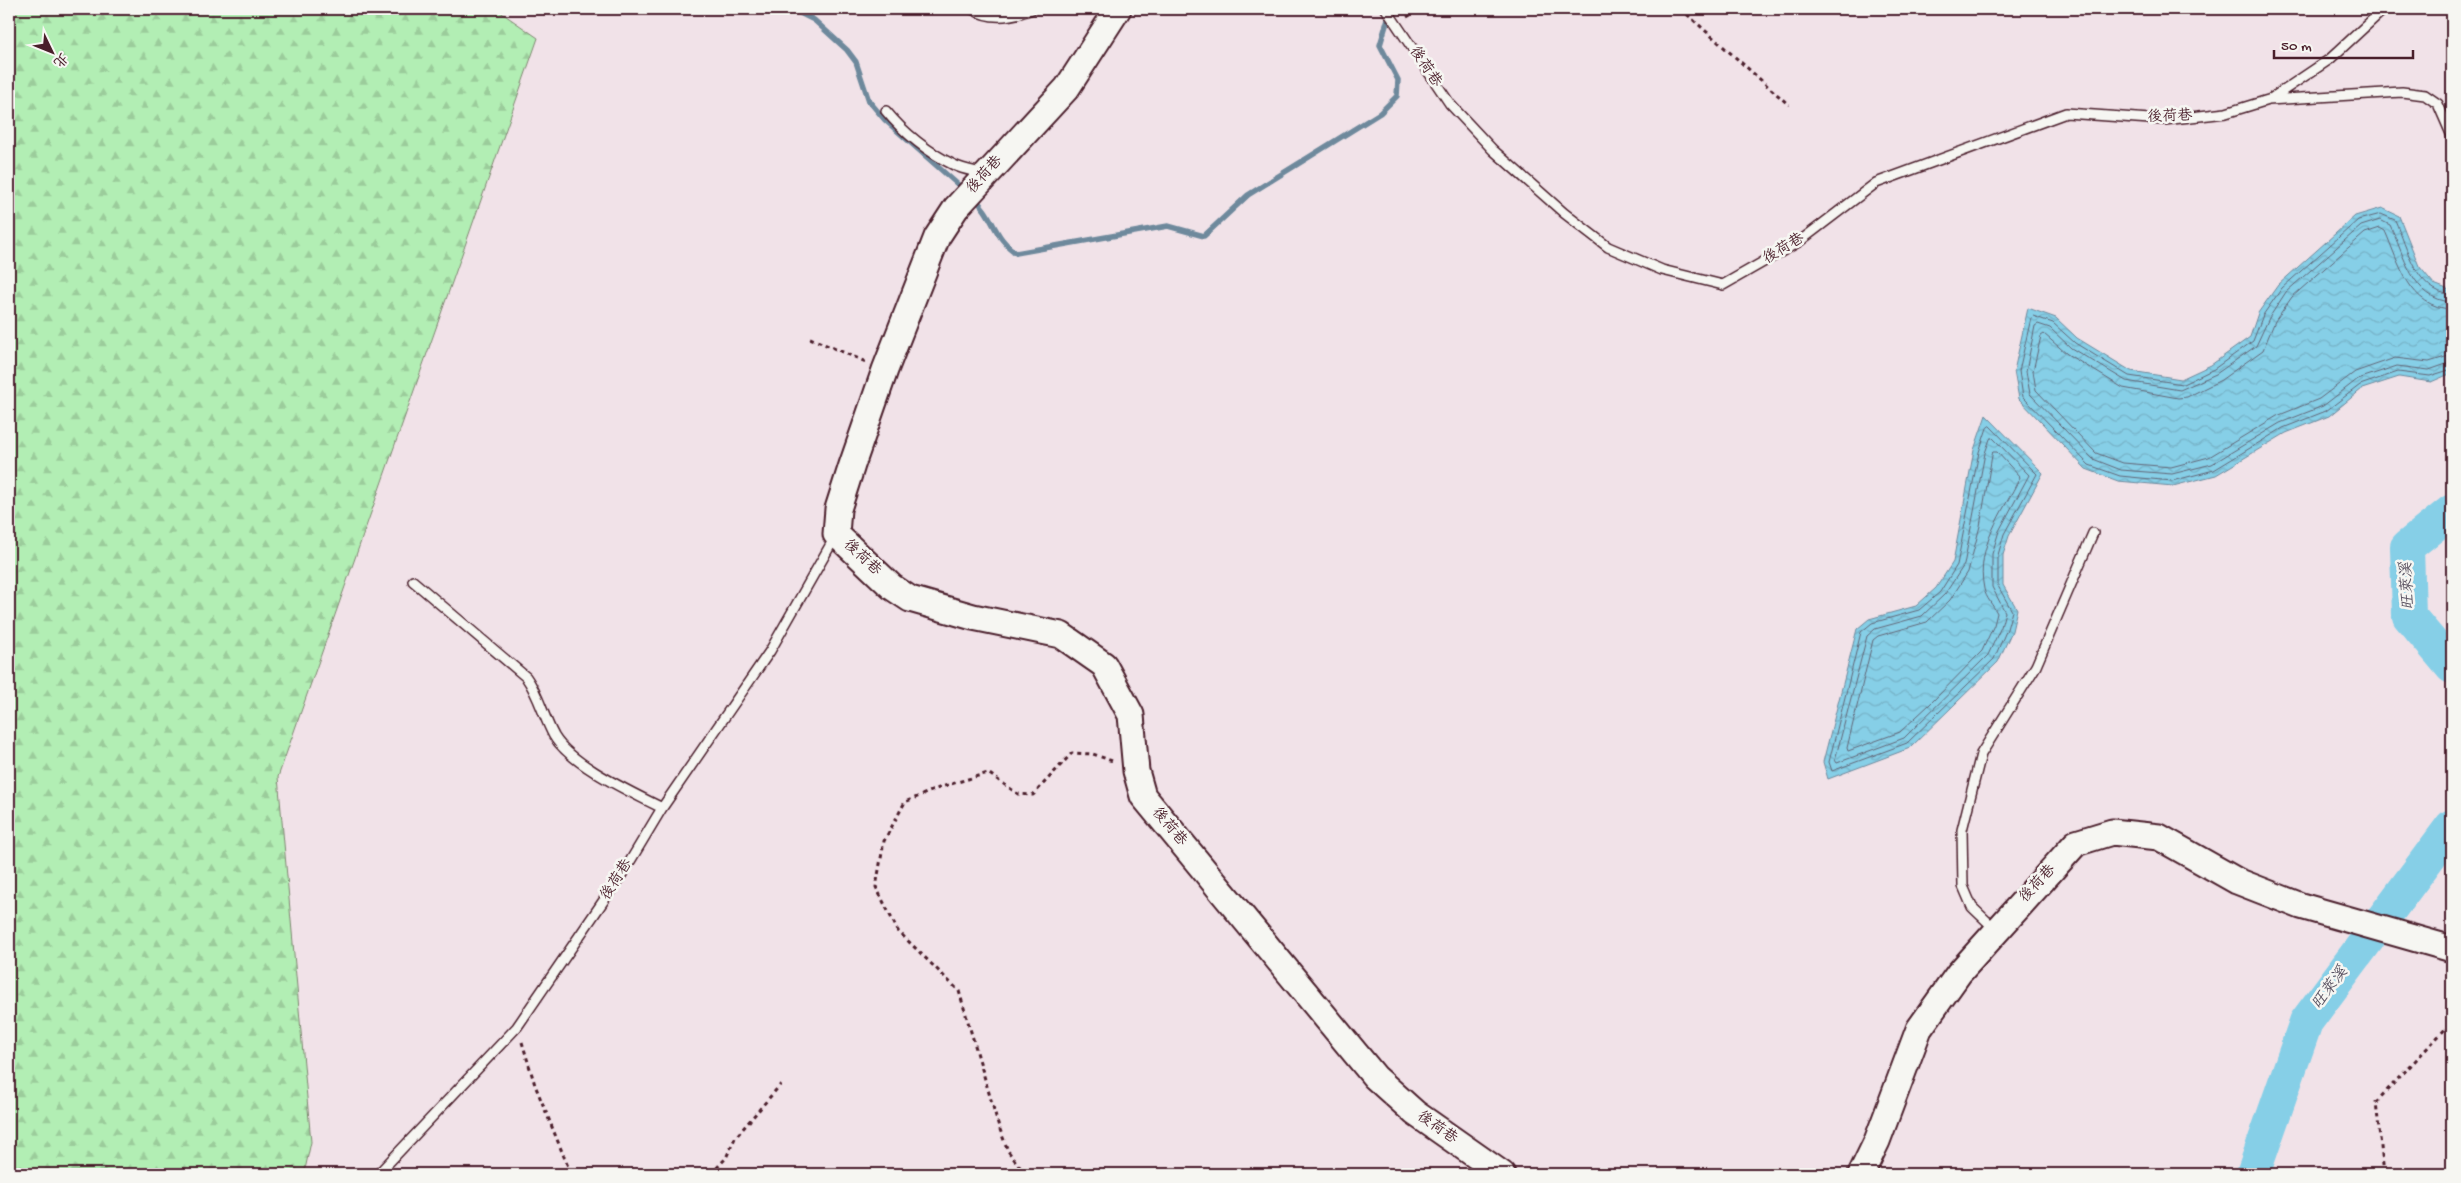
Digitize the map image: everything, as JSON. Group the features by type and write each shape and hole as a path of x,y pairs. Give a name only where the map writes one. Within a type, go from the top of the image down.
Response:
{"street":[{"name":"後荷巷","path":"1118,9 1067,88 985,174 956,208 937,237 885,370 838,509 836,534 892,587 910,599 973,617 1061,635 1104,665 1131,715 1136,771 1143,796 1375,1077 1415,1113 1502,1174"},
{"name":"後荷巷","path":"1861,1174 1877,1141 1919,1029 1959,973 1995,930 2076,843 2112,832 2159,837 2237,882 2301,906 2442,945"}],"lane":[{"path":"972,9 981,15 993,18 1032,9"},
{"name":"後荷巷","path":"1386,9 1450,104 1493,150 1564,213 1608,247 1662,270 1723,285 1800,241 1876,183 2066,113 2164,120 2226,114 2268,100 2402,92 2425,95 2438,104 2452,136"},
{"name":"後荷巷","path":"2268,100 2330,59 2384,9"},
{"path":"886,111 899,127 937,155 956,166 985,174"},
{"path":"1995,930 1972,907 1963,886 1962,830 1981,754 2036,666 2093,533"},
{"name":"後荷巷","path":"378,1174 517,1027 626,868 662,808 770,651 836,534"},
{"path":"414,581 526,677 536,690 555,737 574,757 594,771 662,808"}],"path":[{"path":"1681,9 1789,105"},
{"path":"810,338 885,370"},
{"path":"1024,1174 1008,1150 999,1127 960,991 898,931 876,887 884,841 904,802 988,773 1018,794 1033,795 1072,753 1093,754 1136,771"},
{"path":"2384,1174 2376,1102 2452,1022"},
{"path":"517,1027 535,1085 571,1174"},
{"path":"711,1174 726,1158 736,1138 781,1084"}],"green space":[{"path":"9,9 496,9 538,38 278,777 311,1142 304,1174 9,1174"}],"water":[{"path":"2382,208 2399,216 2419,266 2434,284 2452,291 2452,373 2431,382 2399,377 2362,389 2329,416 2286,433 2216,475 2173,486 2118,481 2086,469 2019,399 2014,371 2028,308 2056,318 2077,338 2131,371 2181,379 2211,365 2250,337 2258,313 2278,285 2355,216"},
{"path":"1986,415 2043,473 2009,536 2003,555 2003,585 2017,609 2012,631 1998,662 1910,748 1828,779 1823,762 1857,629 1869,619 1916,606 1936,588 1953,562 1974,450"}],"waterway":[{"path":"792,9 814,20 847,50 856,62 869,101 885,120 964,190"},
{"path":"973,197 985,211 1008,247 1016,253 1168,226 1204,236 1248,195 1380,113 1397,96 1398,80 1380,45 1390,12"},
{"name":"旺萊溪","path":"2452,511 2407,547 2409,616 2452,667"},
{"name":"旺萊溪","path":"2253,1174 2306,1022 2452,826"}]}
